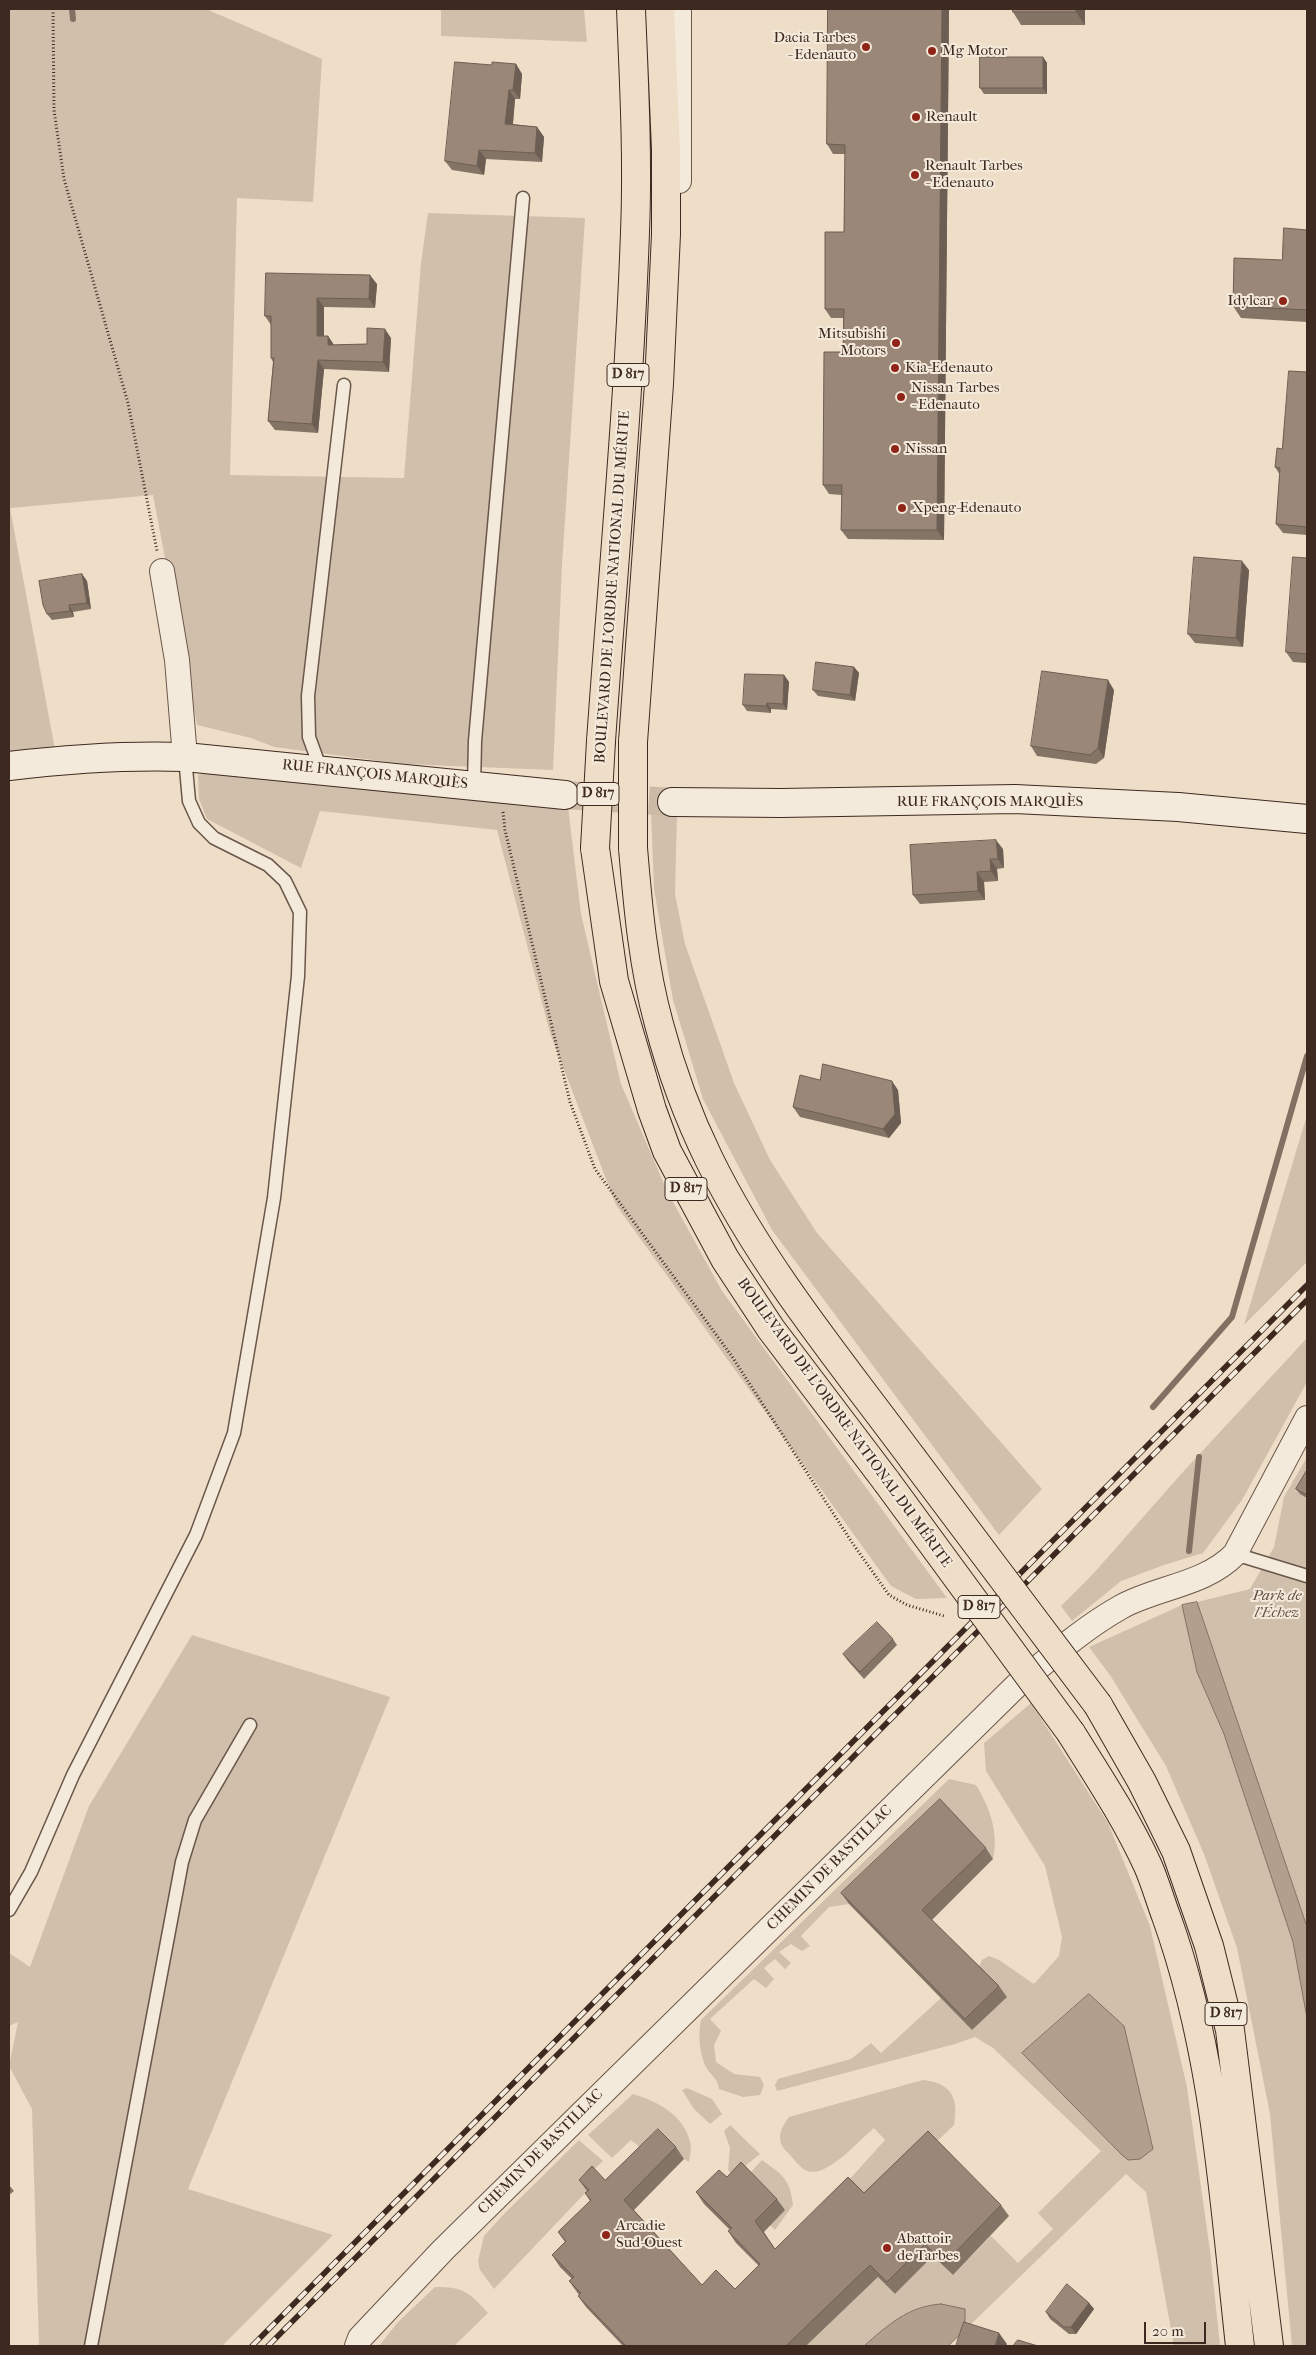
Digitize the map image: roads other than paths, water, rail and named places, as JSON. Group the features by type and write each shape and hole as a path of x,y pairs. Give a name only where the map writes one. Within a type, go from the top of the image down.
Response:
{"main road":[{"name":"BOULEVARD DE L'ORDRE NATIONAL DU MÉRITE","path":"630,9 634,86 636,230 628,386 601,741 595,848 614,981 649,1100 667,1151 725,1259 771,1329 887,1482 1070,1733 1112,1800 1148,1867 1178,1948 1200,2033 1213,2105 1240,2346"},
{"name":"BOULEVARD DE L'ORDRE NATIONAL DU MÉRITE","path":"660,9 666,150 666,234 659,384 633,742 633,848 640,931 658,1022 679,1087 708,1158 744,1222 804,1314 1098,1705 1142,1782 1176,1851 1209,1946 1230,2030 1269,2346"}],"street":[{"path":"666,234 680,180 679,9"},
{"path":"162,571 177,660 185,757"},
{"name":"RUE FRANÇOIS MARQUÈS","path":"9,766 78,758 130,755 185,757 566,795"},
{"name":"RUE FRANÇOIS MARQUÈS","path":"672,802 781,803 1015,799 1178,807 1307,819"},
{"name":"CHEMIN DE BASTILLAC","path":"356,2346 366,2331 443,2250 1016,1686 1076,1636 1122,1607 1222,1567 1234,1554 1307,1418"}],"lane":[{"path":"474,785 475,741 523,198"},
{"path":"321,770 309,737 308,696 344,385"},
{"path":"9,1910 31,1872 73,1776 196,1534 234,1433 274,1198 298,976 300,912 285,881 268,865 214,838 199,823 189,801 185,757"},
{"path":"1234,1554 1307,1576"},
{"path":"91,2346 182,1862 195,1820 250,1725"}],"waterway":[{"path":"72,9 73,19"},
{"path":"1153,1407 1232,1317 1307,1056"},
{"path":"1189,1551 1199,1457"}],"tunnel":[{"path":"565,795 672,802"}],"railway":[{"path":"252,2346 1307,1285"},
{"path":"268,2346 1307,1300"}],"place":[{"name":"Dacia Tarbes - Edenauto","path":"866,47"},
{"name":"Mg Motor","path":"932,51"},
{"name":"Renault","path":"916,117"},
{"name":"Renault Tarbes - Edenauto","path":"915,175"},
{"name":"Idylcar","path":"1283,301"},
{"name":"Mitsubishi Motors","path":"896,343"},
{"name":"Kia-Edenauto","path":"895,368"},
{"name":"Nissan Tarbes - Edenauto","path":"901,397"},
{"name":"Nissan","path":"895,449"},
{"name":"Xpeng-Edenauto","path":"902,508"},
{"name":"Arcadie Sud-Ouest","path":"606,2235"},
{"name":"Abattoir de Tarbes","path":"887,2248"}],"park label":[{"name":"Park de l'Échez","path":"1277,1604"}]}
